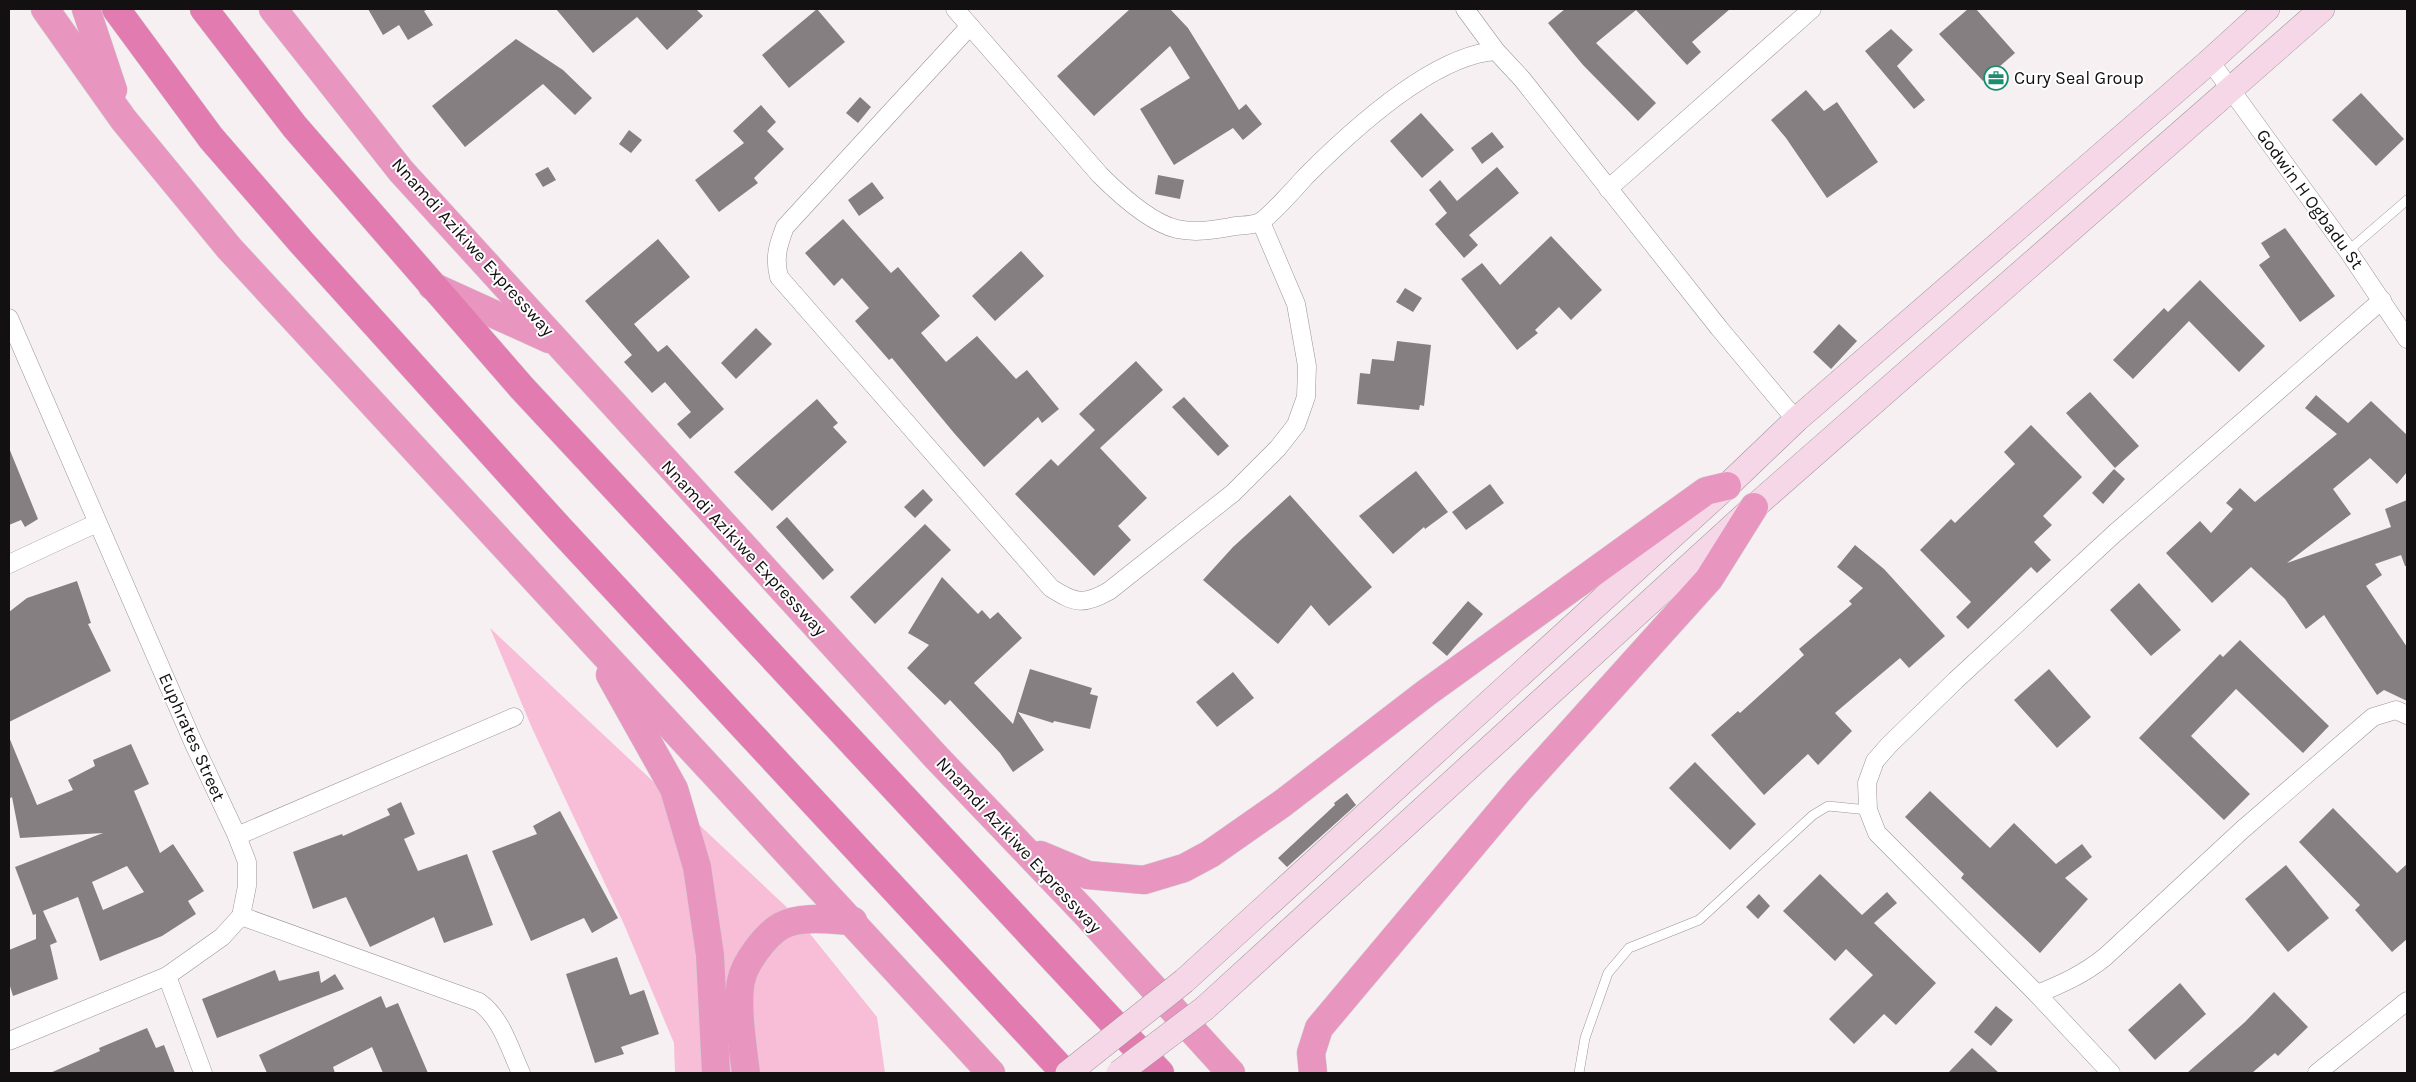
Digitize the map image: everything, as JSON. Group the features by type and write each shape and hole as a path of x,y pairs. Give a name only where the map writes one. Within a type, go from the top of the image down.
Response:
{"highway":[{"path":"45,9 123,119 235,255 853,921 991,1073"},
{"path":"86,9 123,119"},
{"path":"116,9 212,138 309,251 567,537 1066,1073"},
{"path":"204,9 295,127 522,388 1160,1073"},
{"name":"Nnamdi Azikiwe Expressway","path":"273,9 401,171 562,345 640,434 936,757 1032,857 1231,1073"},
{"path":"432,286 562,345"},
{"path":"1032,857 1040,855 1088,875 1144,880 1184,868 1210,854 1283,803 1488,647 1706,491 1727,486"},
{"path":"1313,1073 1311,1053 1319,1028 1518,791 1709,579 1754,507"},
{"path":"588,636 674,789 697,867 710,955 716,1073"},
{"path":"746,1073 741,1026 741,981 757,948 781,926 811,919 853,921"}],"main road":[{"path":"1066,1073 1184,980 1727,486 1796,420 2210,61 2267,9"},
{"path":"1119,1073 1205,1008 1754,507 2322,9"}],"street":[{"path":"954,9 1117,192 1157,221 1177,229 1204,231 1261,222 1321,161 1379,111 1406,91 1433,72 1462,58 1480,52 1496,51"},
{"path":"1465,9 1496,51 1522,79 1608,189 1796,420"},
{"path":"1608,189 1812,9"},
{"path":"970,26 785,227 775,261 779,277 1052,588 1065,597 1079,602 1092,600 1109,591 1233,493 1278,448 1296,425 1306,397 1305,357 1296,304 1261,222"},
{"name":"Godwin H Ogbadu St","path":"2210,61 2348,251 2407,338"},
{"path":"2111,1073 2037,994 1876,833 1868,810 1867,783 1875,761 1888,745 1963,673 2114,534 2382,300"},
{"name":"Euphrates Street","path":"9,318 97,523 237,836 247,862 247,886 241,916"},
{"path":"9,564 97,523"},
{"path":"2037,994 2088,971 2105,957 2242,830 2373,717 2396,710 2407,714"},
{"path":"237,836 514,717"},
{"path":"9,1041 167,976 222,937 241,916 479,1002 492,1011 500,1024 520,1073"},
{"path":"167,976 203,1073"},
{"path":"2317,1073 2407,1002"}],"lane":[{"path":"2348,251 2407,200"},
{"path":"1579,1073 1585,1038 1608,972 1629,948 1698,920 1796,828 1820,810 1828,806 1868,810"}],"shaded area":[{"path":"490,628 794,914 877,1017 885,1073 675,1073 674,1043 623,922 532,728"}],"building":[{"path":"368,9 428,9 424,11 433,25 408,40 399,25 383,35"},
{"path":"556,9 696,9 703,16 667,50 637,17 593,53"},
{"path":"817,9 845,42 789,88 762,55"},
{"path":"1130,9 1170,9 1188,28 1239,110 1246,104 1262,124 1243,140 1233,128 1174,165 1140,109 1190,78 1170,46 1094,116 1057,76"},
{"path":"1565,9 1730,9 1692,42 1701,52 1687,65 1636,10 1596,43 1656,103 1638,121 1583,65 1548,23"},
{"path":"1968,9 1976,9 2015,53 1983,81 1939,34"},
{"path":"1891,29 1913,50 1897,66 1925,100 1914,109 1865,51"},
{"path":"516,39 563,70 592,98 575,115 543,84 465,147 432,106"},
{"path":"1806,90 1824,111 1837,102 1878,162 1827,198 1786,138 1771,120"},
{"path":"2361,93 2404,139 2376,166 2332,120"},
{"path":"860,97 871,107 858,123 846,113"},
{"path":"761,105 776,122 767,131 784,149 754,178 758,183 719,212 695,180 744,143 733,131"},
{"path":"1421,113 1454,150 1422,178 1390,141"},
{"path":"629,130 642,140 631,153 619,144"},
{"path":"1492,132 1504,147 1482,164 1471,148"},
{"path":"548,167 556,180 543,187 535,174"},
{"path":"1497,167 1519,193 1469,235 1478,245 1464,258 1435,224 1447,213 1429,190 1440,180 1457,201"},
{"path":"1158,175 1184,180 1180,199 1155,194"},
{"path":"872,182 884,198 859,216 848,200"},
{"path":"843,219 891,273 898,267 940,316 921,333 946,362 977,336 1016,379 1027,370 1059,409 1042,423 1038,417 984,467 892,358 889,360 855,321 869,308 842,278 834,286 805,253"},
{"path":"2285,228 2335,296 2300,322 2259,265 2270,257 2261,243"},
{"path":"1551,236 1602,290 1571,320 1559,307 1535,330 1538,333 1517,350 1461,279 1482,263 1500,285"},
{"path":"658,239 690,277 634,324 658,352 667,345 724,409 690,439 677,424 691,412 665,382 652,393 624,362 632,355 585,301"},
{"path":"1021,251 1044,276 995,321 972,296"},
{"path":"2200,280 2265,346 2239,372 2189,321 2133,379 2113,360 2164,308 2168,312"},
{"path":"1405,288 1422,298 1413,312 1396,302"},
{"path":"1839,324 1857,341 1831,369 1813,352"},
{"path":"756,328 772,344 736,379 721,363"},
{"path":"1397,341 1431,345 1424,406 1420,405 1419,410 1357,404 1360,373 1370,374 1372,359 1394,361"},
{"path":"1136,361 1163,390 1100,448 1147,498 1118,526 1131,540 1094,576 1015,494 1051,459 1058,466 1095,430 1079,414"},
{"path":"2090,392 2139,446 2115,468 2066,413"},
{"path":"2316,395 2348,423 2371,401 2407,435 2407,472 2397,484 2370,458 2333,489 2351,514 2287,563 2391,527 2385,509 2407,500 2407,566 2405,566 2401,555 2375,564 2382,575 2366,586 2407,647 2407,701 2384,690 2377,695 2324,615 2306,629 2285,599 2251,567 2212,603 2166,553 2200,521 2211,533 2233,509 2226,503 2240,488 2255,502 2337,434 2305,408"},
{"path":"1184,397 1229,446 1218,456 1172,407"},
{"path":"817,399 838,423 833,427 847,442 772,511 734,472"},
{"path":"2031,425 2082,477 2043,516 2052,525 2034,542 2051,560 2037,573 2031,567 1968,629 1956,617 1971,602 1920,550 1951,519 1955,523 2015,464 2004,452"},
{"path":"9,448 38,519 25,527 21,520 9,525"},
{"path":"2114,469 2125,479 2103,504 2092,493"},
{"path":"1416,471 1448,512 1425,529 1424,527 1393,554 1359,516"},
{"path":"1490,484 1504,503 1466,530 1452,512"},
{"path":"923,489 933,500 915,518 904,507"},
{"path":"1290,495 1372,587 1329,626 1311,605 1278,644 1203,580 1233,547"},
{"path":"787,517 834,570 823,580 776,527"},
{"path":"925,524 951,550 875,624 850,597"},
{"path":"1855,545 1884,569 1945,636 1909,668 1900,658 1835,713 1852,731 1818,765 1808,754 1764,795 1711,735 1738,711 1740,713 1804,655 1799,649 1852,604 1849,601 1863,588 1837,567"},
{"path":"942,577 978,614 982,610 990,619 998,612 1022,638 974,683 1013,724 1030,669 1092,688 1090,694 1098,696 1090,729 1054,721 1053,723 1018,712 1044,750 1013,772 1000,753 950,700 945,705 907,668 929,645 908,633"},
{"path":"77,581 91,623 88,624 111,671 9,722 9,612 27,598"},
{"path":"2139,583 2181,630 2151,656 2110,610"},
{"path":"1468,601 1483,614 1447,656 1432,643"},
{"path":"2240,640 2329,726 2303,753 2236,689 2191,736 2250,794 2224,820 2139,738 2220,654 2223,657"},
{"path":"2049,669 2091,717 2057,748 2014,700"},
{"path":"1233,672 1254,698 1217,727 1196,702"},
{"path":"9,737 37,805 73,790 68,780 95,766 93,760 131,744 149,784 134,791 160,853 173,844 204,891 188,901 196,914 162,936 100,961 78,897 43,911 57,942 50,945 58,979 13,996 9,983 9,950 36,939 36,914 33,915 15,867 103,833 20,838 12,797 9,799","holes":["127,866 144,892 103,910 92,882"]},
{"path":"1695,762 1756,824 1730,850 1669,788"},
{"path":"1930,791 1990,848 2014,823 2056,864 2082,844 2092,857 2065,878 2088,899 2040,953 1961,878 1964,874 1905,817"},
{"path":"1347,793 1356,805 1287,867 1278,858 1335,805 1334,803"},
{"path":"401,802 415,834 404,839 418,871 467,854 493,925 444,943 434,917 370,947 346,897 313,909 293,852 342,834 343,836 390,815 387,809"},
{"path":"2333,808 2397,873 2407,864 2407,939 2392,952 2355,910 2360,905 2299,842"},
{"path":"560,811 618,918 592,933 584,918 531,941 492,851 537,834 533,826"},
{"path":"2286,865 2329,918 2288,952 2245,899"},
{"path":"1820,874 1862,915 1887,892 1897,903 1874,923 1936,983 1896,1025 1884,1014 1854,1044 1829,1019 1873,975 1846,949 1835,961 1783,911"},
{"path":"1759,894 1770,906 1758,919 1746,907"},
{"path":"617,957 630,995 644,990 659,1034 621,1047 624,1054 595,1063 566,974"},
{"path":"275,970 279,981 319,971 321,983 335,974 344,989 217,1038 202,999"},
{"path":"2180,983 2206,1014 2155,1060 2128,1030"},
{"path":"2274,992 2308,1027 2278,1056 2275,1053 2252,1073 2187,1073 2245,1022"},
{"path":"381,996 386,1008 398,1003 428,1073 383,1073 372,1047 333,1067 335,1073 267,1073 259,1055"},
{"path":"1996,1006 2013,1020 1991,1046 1974,1032"},
{"path":"147,1028 156,1048 164,1045 175,1073 50,1073 100,1051 99,1048"},
{"path":"1972,1048 1999,1073 1948,1073"}],"place":[{"name":"Cury Seal Group","path":"1996,78"}]}
